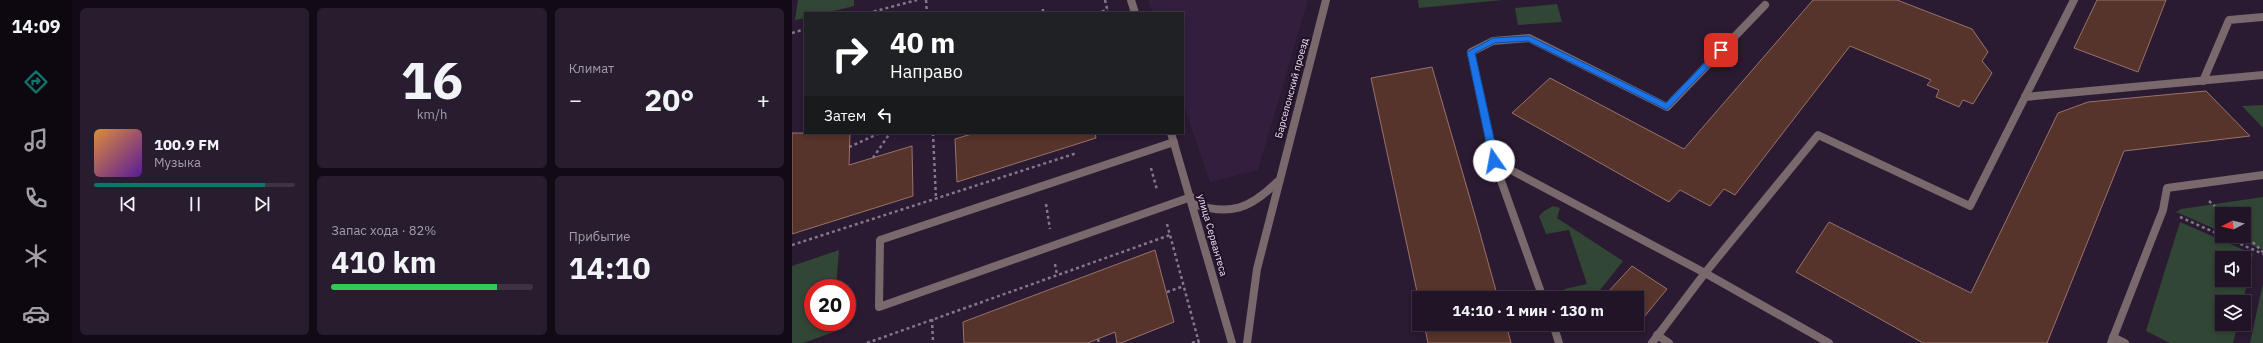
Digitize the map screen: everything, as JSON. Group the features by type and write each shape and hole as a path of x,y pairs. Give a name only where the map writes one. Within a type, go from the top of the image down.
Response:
{"street":[{"path":"1131,0 1135,12"},
{"name":"Барселонский проезд","path":"1247,343 1257,269 1278,182 1326,0"},
{"path":"1669,343 1654,339 1705,273 1818,135 1970,206 2074,0"},
{"path":"1540,291 1494,161 1471,52 1493,41 1529,38 1667,107 1765,5"},
{"path":"2203,81 2229,20 2263,16"},
{"path":"2025,97 2263,75"},
{"name":"улица Сервантеса","path":"1171,134 1192,200 1232,343"},
{"path":"1174,142 880,240 879,307 1162,207 1192,200 1209,211 1228,211 1247,206 1262,198 1278,182"},
{"path":"1494,161 1705,273 1829,343"},
{"path":"2125,343 2112,340 2163,210 2167,188 2263,175"},
{"path":"1555,331 1559,343"}],"path":[{"path":"872,12 917,0"},
{"path":"926,0 927,12"},
{"path":"1105,0 1108,11"},
{"path":"792,33 804,29"},
{"path":"849,147 878,134"},
{"path":"872,158 889,134"},
{"path":"933,134 936,199"},
{"path":"792,245 1083,151"},
{"path":"1146,151 1199,342 1192,343"},
{"path":"1040,165 1056,275"},
{"path":"2163,210 2263,253"},
{"path":"867,343 1170,234"},
{"path":"2251,241 2263,253"},
{"path":"1167,292 1184,286"},
{"path":"932,320 933,343"}],"shaded area":[{"path":"1148,0 1308,0 1258,170 1210,182 1184,106 1184,12 1153,12"}],"green space":[{"path":"798,0 854,0 854,6 829,12 804,12 804,18 795,20"},
{"path":"1418,0 1503,0 1419,8"},
{"path":"1557,4 1562,22 1518,25 1515,8"},
{"path":"2263,105 2263,128 2242,106"},
{"path":"2263,197 2263,250 2247,243 2251,243 2251,207 2215,207 2215,229 2176,212 2181,209"},
{"path":"1553,206 1560,208 1557,218 1623,261 1599,291 1564,291 1564,289 1587,284 1569,230 1546,234 1539,216"},
{"path":"2180,222 2215,237 2215,243 2228,243 2246,251 2215,251 2215,287 2246,287 2244,295 2215,295 2215,331 2236,331 2233,343 2170,343 2146,331"},
{"path":"839,250 837,279 804,279 804,331 834,332 803,343 792,343 792,266"},
{"path":"2251,253 2253,254 2251,264"},
{"path":"2263,283 2263,343 2250,343"}],"building":[{"path":"1813,0 1897,0 1972,29 1988,52 1982,61 1992,73 1973,104 1963,100 1959,107 1936,97 1939,90 1927,85 1931,80 1850,46 1735,195 1724,189 1710,206 1680,190 1669,202 1512,113 1550,78 1684,149"},
{"path":"2097,0 2166,0 2138,72 2074,48"},
{"path":"1432,67 1496,291 1417,291 1371,78"},
{"path":"2206,91 2250,136 2124,151 2047,343 1923,343 1796,272 1829,222 1971,293 2058,113 2088,102"},
{"path":"792,133 850,134 849,165 912,146 913,196 792,234"},
{"path":"972,134 1095,134 1096,138 957,182 955,139"},
{"path":"1155,250 1174,322 1121,343 1117,343 1115,332 1088,343 964,343 963,322"},
{"path":"1632,266 1667,289 1644,317 1644,291 1609,291"},
{"path":"1425,331 1508,331 1511,343 1428,343"}],"route":[{"path":"1494,161 1471,52 1493,41 1529,38 1667,107 1721,50"}]}
